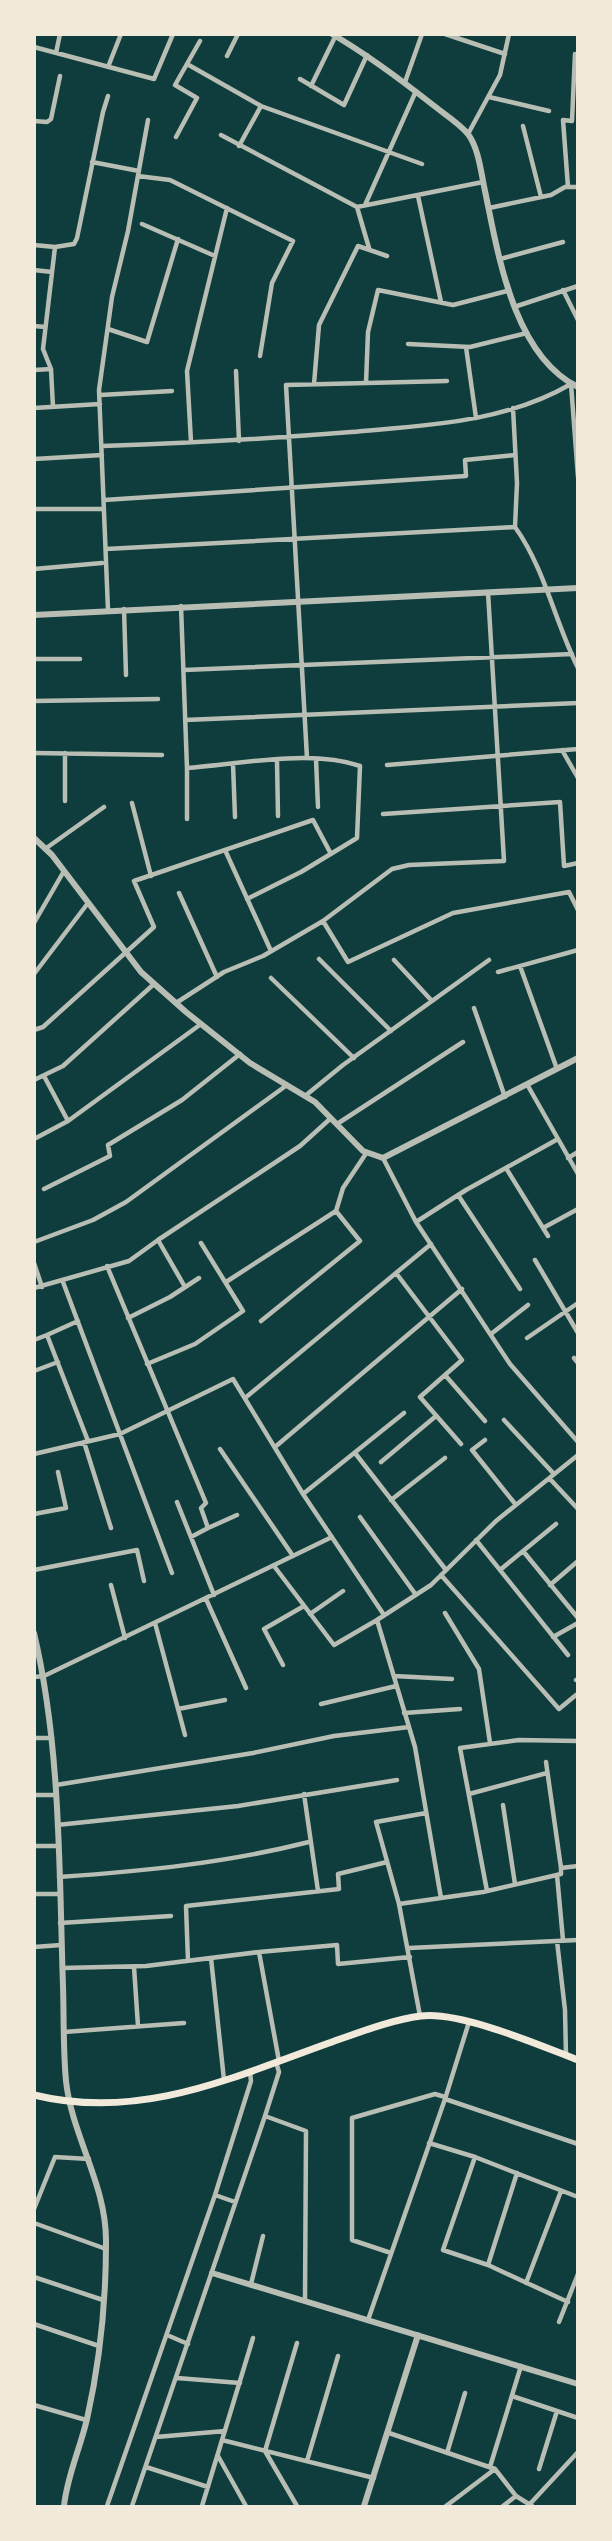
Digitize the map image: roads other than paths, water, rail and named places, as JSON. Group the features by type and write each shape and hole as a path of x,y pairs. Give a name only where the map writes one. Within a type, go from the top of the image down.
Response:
{"main road":[{"path":"34,2095 68,2103 115,2105 171,2096 250,2072 353,2035 420,2016 469,2022 578,2060"}],"street":[{"path":"57,53 60,34"},
{"path":"108,67 121,34"},
{"path":"34,47 154,79 173,34"},
{"path":"227,56 238,34"},
{"path":"405,82 422,34"},
{"path":"445,34 505,54"},
{"path":"468,134 500,75 509,34"},
{"path":"311,86 334,36 367,55 405,82 468,134 483,182 507,291 527,333 556,372 574,385"},
{"path":"176,137 197,98 175,85 200,41"},
{"path":"568,187 562,134 563,120 572,121 575,54"},
{"path":"300,79 344,105 367,55"},
{"path":"187,64 261,106 422,164"},
{"path":"34,121 47,122 51,119 60,76"},
{"path":"365,205 391,152 416,91"},
{"path":"34,245 55,247 74,244 77,238 108,96"},
{"path":"489,97 549,111"},
{"path":"239,146 261,106"},
{"path":"108,610 100,395 108,330 148,120"},
{"path":"523,126 541,197"},
{"path":"221,135 357,207 483,182"},
{"path":"92,162 170,180 293,241 272,283 260,356"},
{"path":"489,208 541,197 568,187 578,187"},
{"path":"418,196 441,302"},
{"path":"357,207 369,248"},
{"path":"192,442 187,371 227,208"},
{"path":"142,224 215,256"},
{"path":"108,330 147,342 178,239"},
{"path":"500,259 563,243"},
{"path":"314,384 319,325 358,246 387,256"},
{"path":"53,407 51,369 43,349 55,247"},
{"path":"34,270 52,272"},
{"path":"514,307 578,286"},
{"path":"366,383 368,332 378,290 453,304 507,291"},
{"path":"563,290 578,320"},
{"path":"34,326 45,327"},
{"path":"408,344 466,347 527,333"},
{"path":"466,347 476,418"},
{"path":"34,370 51,369"},
{"path":"236,371 239,441"},
{"path":"307,758 286,385 447,381"},
{"path":"102,446 239,441 459,423 543,400 574,385"},
{"path":"574,385 578,477"},
{"path":"100,395 172,391"},
{"path":"34,408 100,404"},
{"path":"513,408 515,528 524,540 546,589 577,668"},
{"path":"34,459 102,455"},
{"path":"104,500 466,476 465,460 515,455"},
{"path":"35,509 104,508"},
{"path":"106,549 515,528"},
{"path":"34,569 102,563"},
{"path":"34,615 578,588"},
{"path":"176,1003 217,977 271,951 323,921 392,869 409,865 504,861 488,592"},
{"path":"181,606 187,819"},
{"path":"124,609 126,675"},
{"path":"183,670 303,668 572,654"},
{"path":"34,659 80,659"},
{"path":"34,701 158,699"},
{"path":"185,720 578,704"},
{"path":"387,765 578,749"},
{"path":"562,750 578,778"},
{"path":"34,753 162,755"},
{"path":"65,753 65,801"},
{"path":"187,768 307,758 342,760 360,766 357,838 247,899"},
{"path":"316,759 318,807"},
{"path":"277,761 278,816"},
{"path":"233,764 235,817"},
{"path":"383,814 560,802 564,866 578,863"},
{"path":"132,803 151,876"},
{"path":"45,849 104,807"},
{"path":"34,1030 43,1027 154,927 134,881 313,820 331,854"},
{"path":"34,838 64,871 125,951 154,984 240,1054 305,1096 367,1152 383,1158 416,1222 516,1371 578,1442"},
{"path":"225,850 271,951"},
{"path":"34,923 64,871"},
{"path":"323,921 348,962 453,913 569,892 578,910"},
{"path":"179,893 217,977"},
{"path":"34,974 88,903"},
{"path":"498,972 578,950"},
{"path":"319,959 391,1030"},
{"path":"394,960 432,1001"},
{"path":"305,1096 391,1030 489,960"},
{"path":"520,966 557,1069"},
{"path":"271,978 354,1058"},
{"path":"34,1080 63,1066 154,984"},
{"path":"474,1008 505,1097"},
{"path":"34,1139 68,1121 201,1024"},
{"path":"337,1124 463,1042"},
{"path":"44,1189 110,1155 108,1145 182,1100 240,1054"},
{"path":"383,1158 528,1086 578,1058"},
{"path":"44,1076 68,1121"},
{"path":"34,1242 93,1220 126,1202 286,1085"},
{"path":"528,1086 578,1174"},
{"path":"34,1288 63,1282 107,1266 129,1261 300,1146 331,1118"},
{"path":"416,1222 458,1195 558,1139"},
{"path":"226,1282 336,1211 343,1188 367,1152"},
{"path":"568,1158 578,1152"},
{"path":"506,1168 548,1236"},
{"path":"458,1195 520,1289"},
{"path":"543,1228 578,1209"},
{"path":"261,1321 360,1240 336,1211"},
{"path":"158,1240 185,1287"},
{"path":"147,1364 195,1344 243,1311 201,1243"},
{"path":"245,1398 431,1244"},
{"path":"535,1260 578,1333"},
{"path":"34,1263 42,1287"},
{"path":"107,1266 166,1412 206,1503 201,1508 208,1528"},
{"path":"396,1274 462,1359 420,1397 461,1444"},
{"path":"128,1318 199,1278"},
{"path":"63,1282 172,1573"},
{"path":"275,1447 462,1289"},
{"path":"527,1338 578,1303"},
{"path":"491,1334 528,1305"},
{"path":"34,1340 78,1322"},
{"path":"47,1335 86,1442 111,1528"},
{"path":"34,1371 58,1362"},
{"path":"445,1375 485,1421"},
{"path":"34,1454 120,1434 233,1379 303,1494 384,1615"},
{"path":"303,1494 404,1413"},
{"path":"381,1462 436,1416"},
{"path":"504,1420 578,1509"},
{"path":"484,1440 472,1450 516,1505"},
{"path":"220,1449 293,1556"},
{"path":"355,1453 446,1570"},
{"path":"274,1566 334,1645 416,1595 441,1575 516,1505 578,1455"},
{"path":"392,1500 445,1458"},
{"path":"34,1514 66,1508 58,1472"},
{"path":"177,1502 214,1595"},
{"path":"191,1537 237,1515"},
{"path":"360,1517 416,1595"},
{"path":"500,1570 556,1524"},
{"path":"34,1677 44,1676 125,1638 332,1537"},
{"path":"476,1540 568,1655"},
{"path":"34,1570 137,1550 144,1581"},
{"path":"523,1551 578,1618"},
{"path":"550,1585 578,1561"},
{"path":"441,1575 559,1709 576,1695"},
{"path":"111,1585 125,1638"},
{"path":"310,1614 343,1591"},
{"path":"206,1599 246,1688"},
{"path":"283,1665 264,1629 304,1606"},
{"path":"445,1613 479,1669 490,1743"},
{"path":"377,1620 415,1747 441,1898"},
{"path":"155,1623 185,1735"},
{"path":"553,1637 578,1623"},
{"path":"34,1633 44,1676 56,1785 68,2103 90,2159 103,2206 106,2249 99,2346 86,2420 66,2484 64,2506"},
{"path":"394,1676 452,1679"},
{"path":"321,1704 396,1686"},
{"path":"178,1709 225,1700"},
{"path":"404,1713 460,1709"},
{"path":"56,1785 253,1753 334,1736 409,1727"},
{"path":"34,1738 52,1738"},
{"path":"488,1891 460,1748 519,1740 578,1741"},
{"path":"399,1904 488,1891 561,1874 546,1762"},
{"path":"469,1794 547,1773"},
{"path":"57,1825 238,1806 398,1780"},
{"path":"304,1794 309,1842 318,1891"},
{"path":"34,1795 56,1795"},
{"path":"503,1805 515,1884"},
{"path":"420,2016 409,1948 376,1822 426,1813"},
{"path":"59,1877 194,1866 263,1854 309,1842"},
{"path":"34,1846 58,1846"},
{"path":"188,1961 186,1906 339,1889 338,1874 387,1862"},
{"path":"561,1868 578,1866"},
{"path":"557,1875 566,2010 566,2056"},
{"path":"34,1894 59,1894"},
{"path":"60,1923 171,1916"},
{"path":"409,1948 578,1940"},
{"path":"34,1947 61,1946"},
{"path":"62,1968 134,1967 259,1952 337,1946 338,1964 410,1957"},
{"path":"132,2506 279,2072 259,1952"},
{"path":"211,1958 224,2080"},
{"path":"134,1967 138,2026"},
{"path":"369,2320 469,2022"},
{"path":"64,2032 184,2023"},
{"path":"107,2506 215,2195 251,2081 250,2072"},
{"path":"391,2253 352,2240 352,2118 435,2094 578,2144"},
{"path":"265,2116 306,2131 305,2300"},
{"path":"429,2143 475,2157 578,2198"},
{"path":"34,2209 55,2157 90,2159"},
{"path":"475,2157 443,2250 488,2265 568,2302"},
{"path":"488,2265 517,2173"},
{"path":"526,2283 561,2191"},
{"path":"215,2195 234,2202"},
{"path":"34,2223 106,2249"},
{"path":"251,2284 263,2236"},
{"path":"212,2273 578,2384"},
{"path":"559,2322 578,2274"},
{"path":"34,2277 104,2300"},
{"path":"34,2324 99,2346"},
{"path":"364,2506 375,2478 418,2335"},
{"path":"167,2336 188,2344"},
{"path":"204,2505 253,2338"},
{"path":"297,2343 265,2451 297,2506"},
{"path":"307,2461 338,2356"},
{"path":"446,2506 492,2468 521,2366"},
{"path":"177,2378 240,2382"},
{"path":"447,2453 465,2393"},
{"path":"512,2396 578,2418"},
{"path":"34,2405 86,2420"},
{"path":"539,2469 557,2411"},
{"path":"156,2437 225,2431"},
{"path":"389,2433 492,2468 516,2496 531,2506 578,2452"},
{"path":"222,2440 375,2478"},
{"path":"218,2456 246,2506"},
{"path":"146,2467 208,2487"},
{"path":"503,2506 516,2496"}]}
